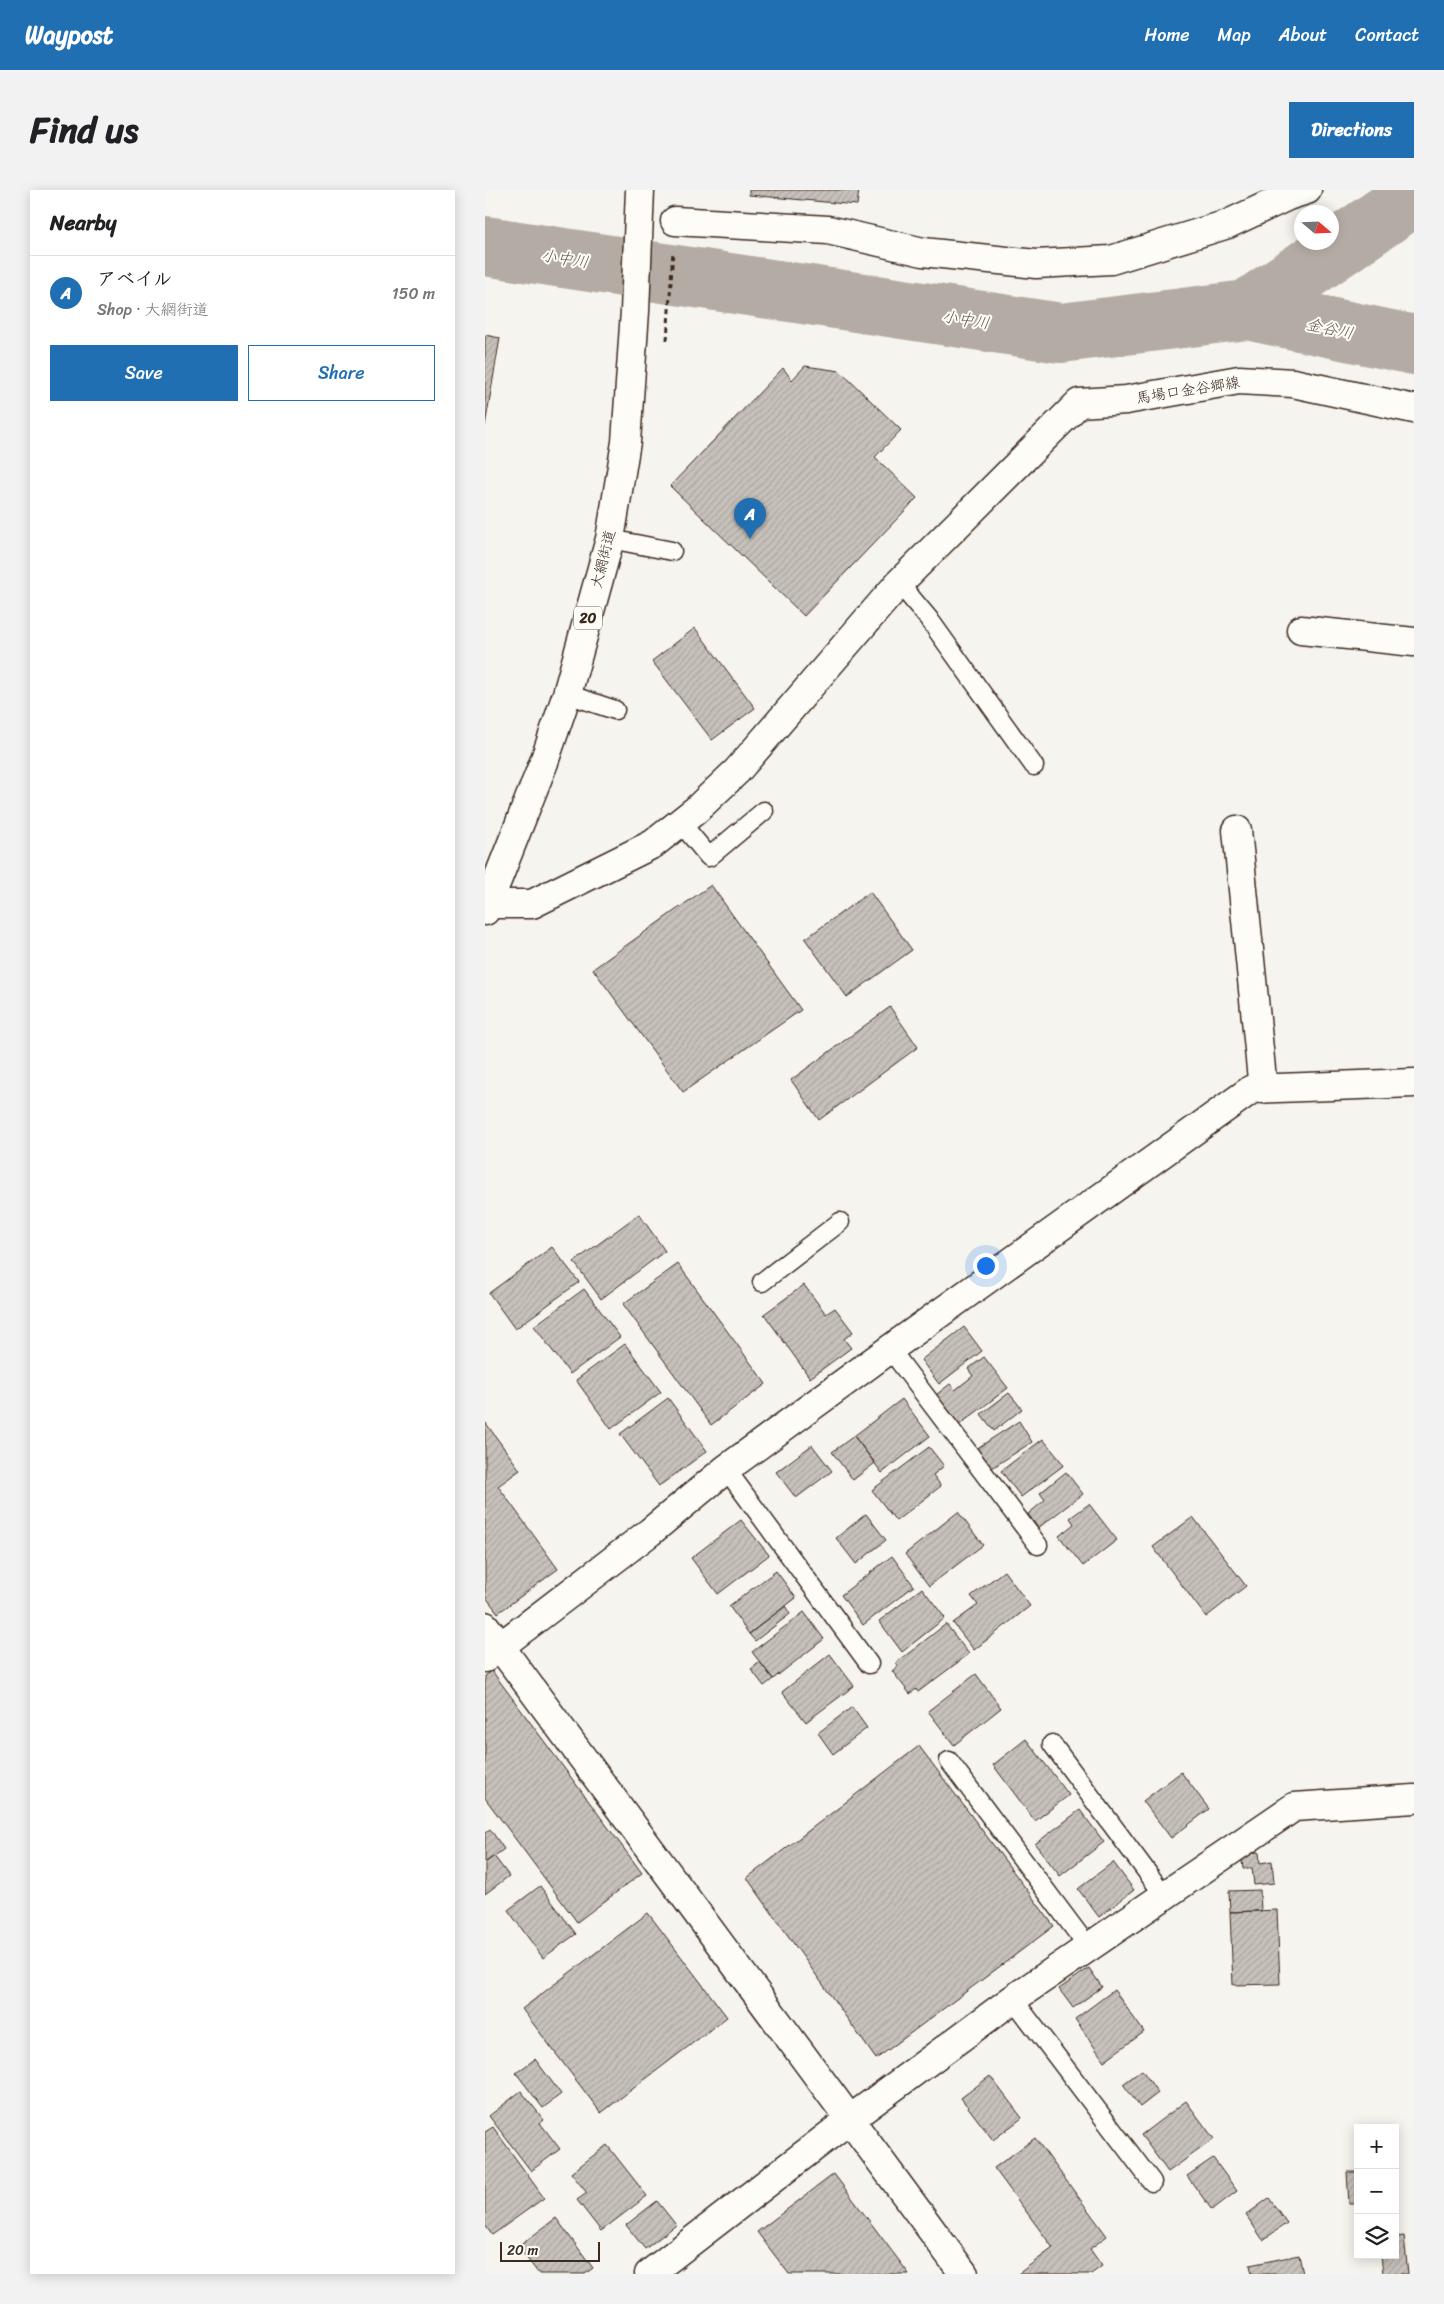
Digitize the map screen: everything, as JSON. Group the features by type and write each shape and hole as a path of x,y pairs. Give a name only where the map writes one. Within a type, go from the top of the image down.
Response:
{"street":[{"name":"大網街道","path":"487,908 544,762 567,694 610,539 625,442 635,311 640,190"},
{"path":"675,221 828,230 923,252 1036,264 1111,260 1228,224 1288,196 1307,190"},
{"name":"馬場口金谷郷線","path":"899,583 1079,403 1125,400 1239,380 1293,383 1414,409"},
{"path":"487,908 532,904 653,844 681,822 737,771 899,583"},
{"path":"1301,630 1414,642"},
{"path":"1237,830 1263,1089"},
{"path":"964,2274 490,1644 650,1532 726,1469 1252,1089 1414,1083"},
{"path":"649,2274 849,2120 1013,1998 1295,1807 1414,1800"}],"lane":[{"path":"610,539 672,551"},
{"path":"899,583 929,619 1034,766"},
{"path":"567,694 615,710"},
{"path":"681,822 709,857 764,811"},
{"path":"762,1282 840,1222"},
{"path":"890,1349 1038,1545"},
{"path":"726,1469 869,1664"},
{"path":"1052,1744 1164,1895"},
{"path":"949,1761 1088,1947"},
{"path":"1013,1998 1152,2182"}],"path":[{"path":"667,340 675,221"}],"building":[{"path":"749,190 859,190 857,205 749,195"},
{"path":"485,335 500,338 485,426"},
{"path":"805,366 840,371 901,430 875,457 917,498 804,616 670,486 783,368 792,380"},
{"path":"695,628 755,708 712,740 652,661"},
{"path":"711,885 801,1010 683,1092 593,969"},
{"path":"870,892 912,950 847,997 805,939"},
{"path":"890,1007 918,1047 819,1120 791,1080"},
{"path":"639,1214 665,1251 601,1299 574,1262"},
{"path":"552,1247 579,1282 515,1329 489,1293"},
{"path":"678,1264 766,1384 711,1425 623,1304"},
{"path":"804,1285 826,1314 835,1308 853,1332 844,1339 851,1348 810,1378 764,1314"},
{"path":"584,1289 620,1337 570,1374 534,1326"},
{"path":"964,1327 982,1351 939,1384 921,1360"},
{"path":"625,1344 661,1392 611,1429 576,1380"},
{"path":"984,1357 1008,1388 959,1425 936,1395 950,1384 955,1390 973,1376 968,1369"},
{"path":"1009,1393 1022,1409 994,1431 981,1414"},
{"path":"668,1398 707,1451 659,1486 620,1434"},
{"path":"902,1399 930,1436 882,1473 854,1436"},
{"path":"1019,1421 1032,1442 989,1470 976,1449"},
{"path":"485,1422 520,1470 498,1486 558,1569 498,1613 485,1596"},
{"path":"854,1436 875,1463 853,1480 832,1452"},
{"path":"1043,1439 1064,1465 1021,1497 1001,1471"},
{"path":"812,1445 832,1471 796,1498 776,1472"},
{"path":"929,1447 944,1466 933,1475 941,1486 896,1521 872,1490"},
{"path":"1066,1472 1083,1494 1038,1528 1028,1514 1045,1500 1040,1493"},
{"path":"1089,1504 1117,1540 1083,1566 1059,1536 1074,1524 1070,1518"},
{"path":"958,1512 983,1545 929,1586 905,1554"},
{"path":"866,1514 886,1540 856,1564 836,1538"},
{"path":"1193,1517 1246,1586 1206,1617 1153,1547"},
{"path":"741,1520 769,1555 718,1594 691,1558"},
{"path":"892,1556 914,1586 863,1625 841,1595"},
{"path":"776,1571 796,1598 749,1634 729,1606"},
{"path":"1004,1571 1030,1606 974,1650 953,1623 978,1605 971,1596"},
{"path":"922,1588 945,1618 902,1652 879,1621"},
{"path":"785,1606 790,1614 755,1641 749,1634"},
{"path":"804,1612 824,1639 773,1679 752,1652"},
{"path":"946,1624 969,1654 918,1692 916,1689 910,1694 892,1671 898,1666 896,1663"},
{"path":"830,1654 854,1686 806,1722 782,1692"},
{"path":"760,1662 773,1679 764,1686 751,1669"},
{"path":"492,1671 642,1873 577,1922 485,1798 485,1676"},
{"path":"976,1674 1001,1708 954,1745 928,1711"},
{"path":"852,1707 867,1728 833,1754 818,1733"},
{"path":"1026,1739 1069,1795 1035,1821 993,1765"},
{"path":"919,1746 1054,1926 876,2059 747,1878"},
{"path":"1181,1772 1209,1809 1171,1838 1143,1801"},
{"path":"1080,1810 1104,1842 1060,1876 1035,1844"},
{"path":"490,1829 504,1849 485,1863 485,1833"},
{"path":"1259,1852 1260,1863 1272,1861 1274,1883 1254,1885 1252,1868 1243,1868 1241,1854"},
{"path":"494,1856 509,1876 485,1894 485,1863"},
{"path":"1113,1862 1134,1890 1099,1917 1078,1889"},
{"path":"540,1886 576,1934 543,1958 508,1910"},
{"path":"1260,1890 1261,1911 1230,1912 1229,1891"},
{"path":"1277,1910 1280,1984 1233,1985 1230,1912"},
{"path":"648,1913 727,2017 601,2113 522,2009"},
{"path":"1089,1968 1102,1987 1073,2008 1059,1989"},
{"path":"1114,1990 1144,2032 1104,2061 1075,2019"},
{"path":"535,2059 561,2094 543,2108 516,2073"},
{"path":"1142,2070 1158,2093 1140,2107 1123,2084"},
{"path":"990,2076 1022,2118 993,2140 961,2098"},
{"path":"521,2091 544,2120 540,2123 560,2149 531,2171 489,2116"},
{"path":"1186,2101 1214,2139 1168,2172 1141,2135"},
{"path":"493,2127 544,2198 492,2235 485,2225 485,2132"},
{"path":"1035,2138 1107,2236 1090,2249 1102,2266 1091,2274 1018,2274 1053,2248 994,2168"},
{"path":"607,2145 647,2196 601,2231 577,2200 587,2193 571,2173"},
{"path":"1213,2158 1237,2191 1212,2210 1187,2176"},
{"path":"1347,2172 1354,2172 1354,2204 1349,2204"},
{"path":"834,2174 909,2274 789,2274 757,2232"},
{"path":"1269,2198 1287,2223 1263,2240 1246,2215"},
{"path":"657,2201 676,2225 645,2249 626,2225"},
{"path":"556,2218 593,2268 585,2274 539,2274 518,2247"},
{"path":"1404,2236 1408,2274 1383,2274 1381,2259 1399,2259 1399,2237"},
{"path":"1299,2255 1303,2274 1252,2274 1250,2265"}],"waterway":[{"name":"小中川","path":"485,246 1061,333 1247,310 1414,196"},
{"name":"金谷川","path":"1247,310 1414,345"}],"place":[{"name":"アベイル","path":"750,539"}]}
